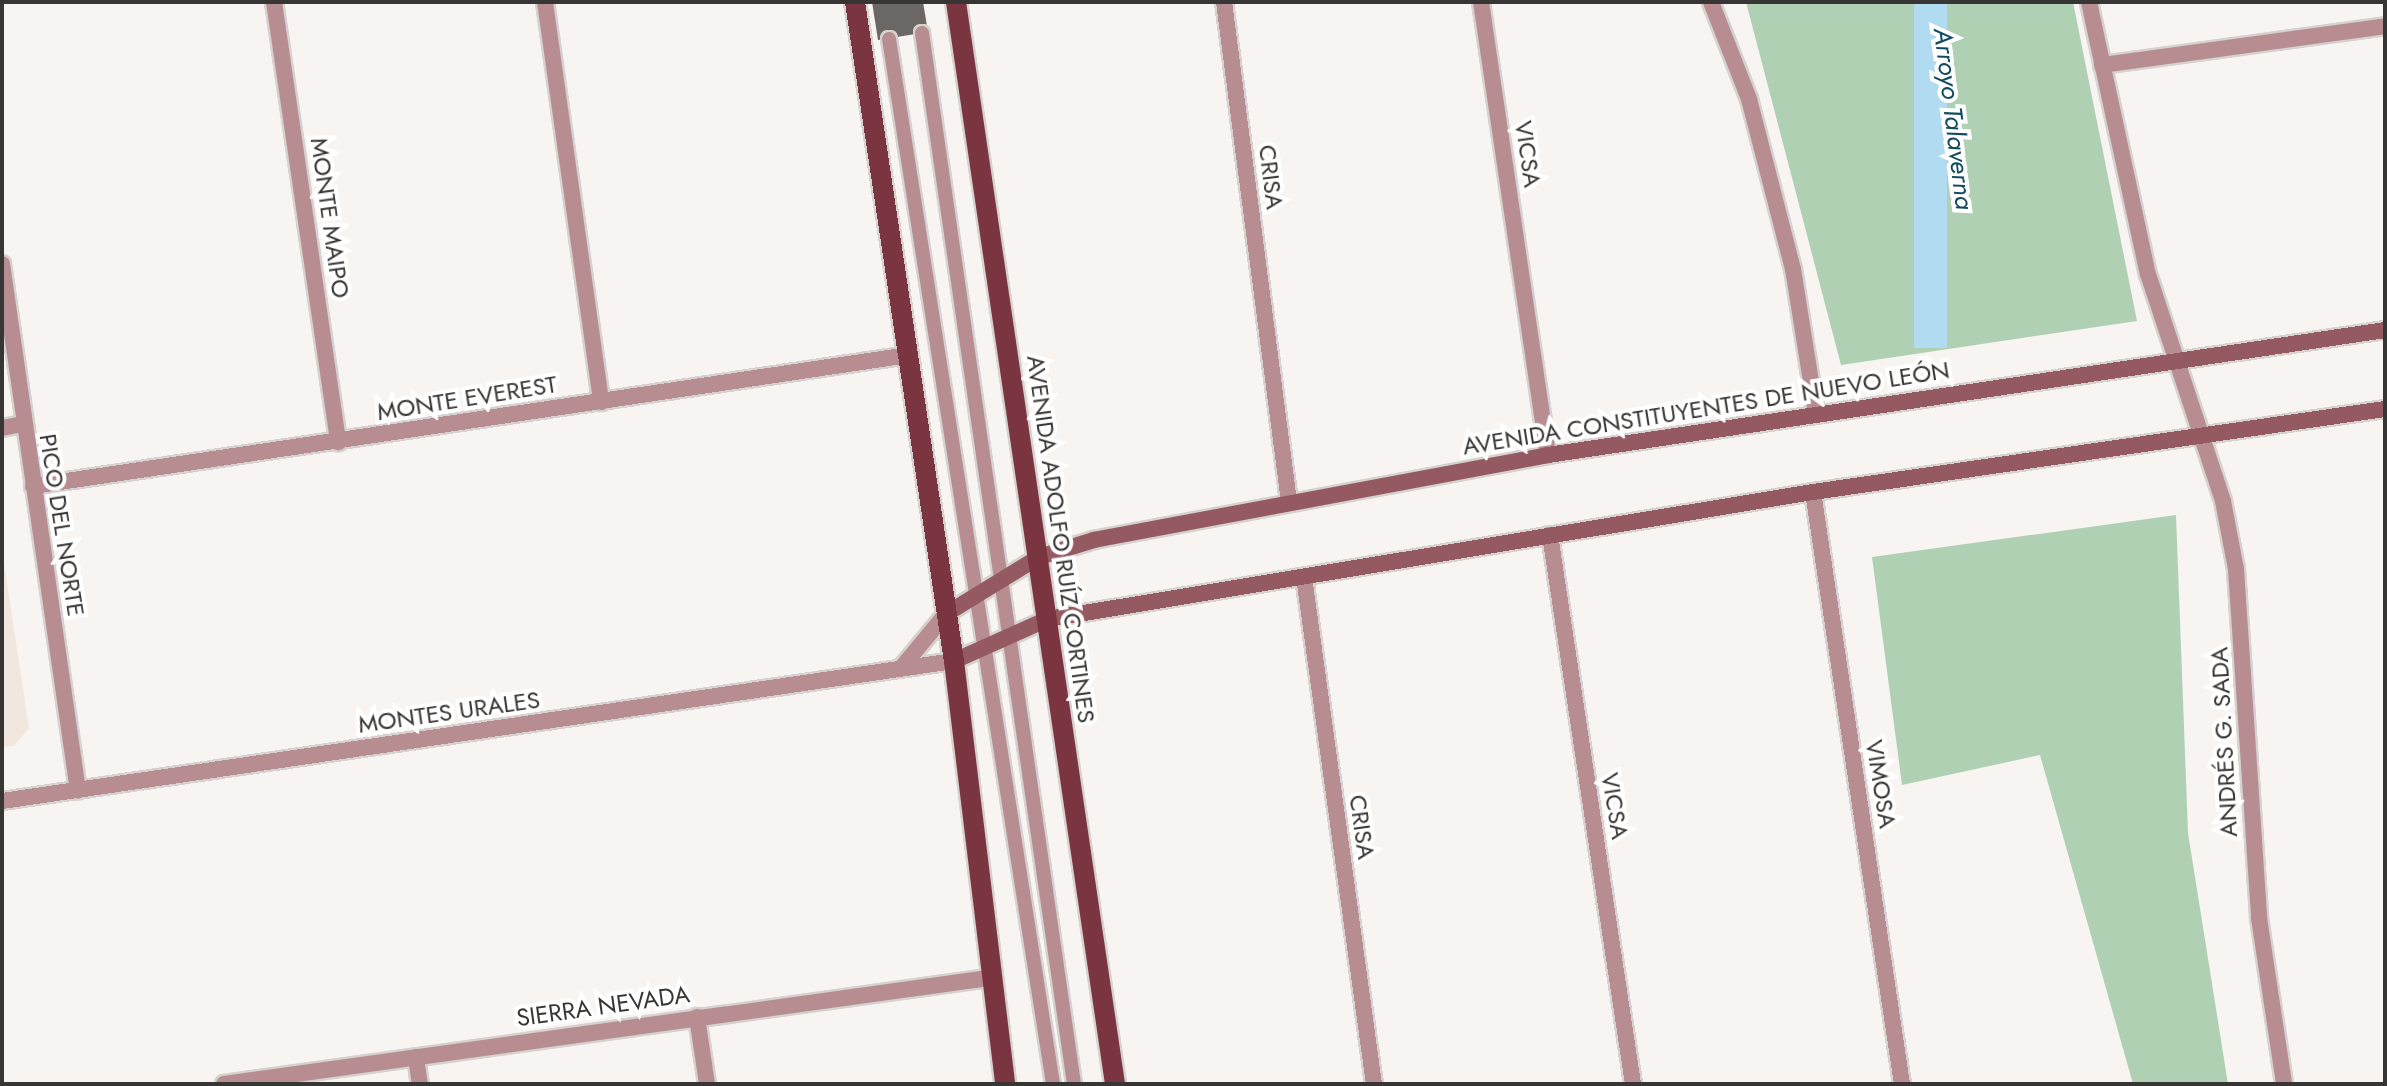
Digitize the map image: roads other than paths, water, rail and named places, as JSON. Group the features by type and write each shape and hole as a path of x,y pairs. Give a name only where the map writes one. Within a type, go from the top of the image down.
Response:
{"main road":[{"path":"855,2 954,661 989,978 1005,1084"},
{"name":"AVENIDA ADOLFO RUÍZ CORTINES","path":"956,2 1115,1084"},
{"name":"AVENIDA CONSTITUYENTES DE NUEVO LEÓN","path":"946,614 1001,577 1039,557 1094,540 1548,455 2385,330"},
{"path":"954,661 1008,633 1048,619 1813,492 2385,409"}],"street":[{"name":"MONTE MAIPO","path":"274,2 338,442"},
{"path":"545,2 601,402"},
{"name":"CRISA","path":"1224,2 1289,502"},
{"name":"VICSA","path":"1481,2 1548,455"},
{"path":"1711,2 1749,99 1793,269 1816,413"},
{"name":"ANDRÉS G. SADA","path":"2089,2 2148,274 2175,362 2203,435 2236,569 2259,918 2284,1084"},
{"path":"2102,65 2385,26"},
{"name":"PICO DEL NORTE","path":"2,264 78,791"},
{"name":"MONTE EVEREST","path":"33,486 908,355"},
{"path":"2,428 23,424"},
{"name":"VIMOSA","path":"1813,492 1902,1084"},
{"name":"VICSA","path":"1550,535 1633,1084"},
{"name":"CRISA","path":"1304,577 1374,1084"},
{"path":"902,667 946,614"},
{"name":"MONTES URALES","path":"2,801 954,661"},
{"name":"SIERRA NEVADA","path":"224,1084 989,978"},
{"path":"697,1017 707,1084"},
{"path":"416,1057 420,1084"}],"lane":[{"path":"922,33 1074,1084"},
{"path":"889,39 1053,1084"}],"water":[{"path":"1914,2 1947,2 1947,348 1914,348"}],"water label":[{"name":"Arroyo Talaverna","path":"1953,119"}]}
